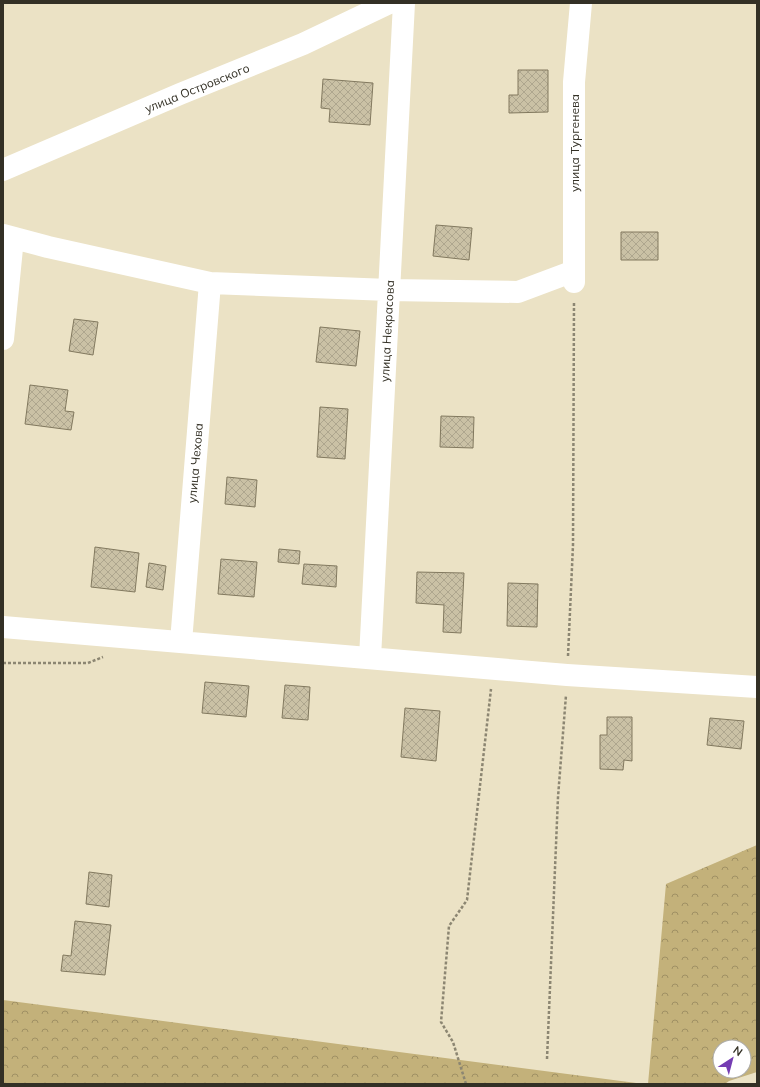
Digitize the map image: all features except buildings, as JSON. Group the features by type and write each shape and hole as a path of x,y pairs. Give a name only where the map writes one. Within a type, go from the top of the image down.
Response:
{"street":[{"name":"улица Островского","path":"3,170 173,97 303,44 389,3"},
{"name":"улица Некрасова","path":"370,658 404,3"},
{"name":"улица Тургенева","path":"390,290 518,292 574,277 574,82 581,3"},
{"path":"3,339 8,237 210,283 390,290"},
{"name":"улица Чехова","path":"181,642 210,283"},
{"path":"3,627 493,669 757,687"}],"path":[{"path":"3,663 88,663 109,655"},
{"path":"466,1084 453,1042 441,1022 449,926 467,900 493,669"}],"green space":[{"path":"757,845 757,1072 752,1074 752,1039 712,1039 712,1079 735,1079 725,1084 648,1084 666,884"},
{"path":"3,1000 644,1084 3,1084"}]}
